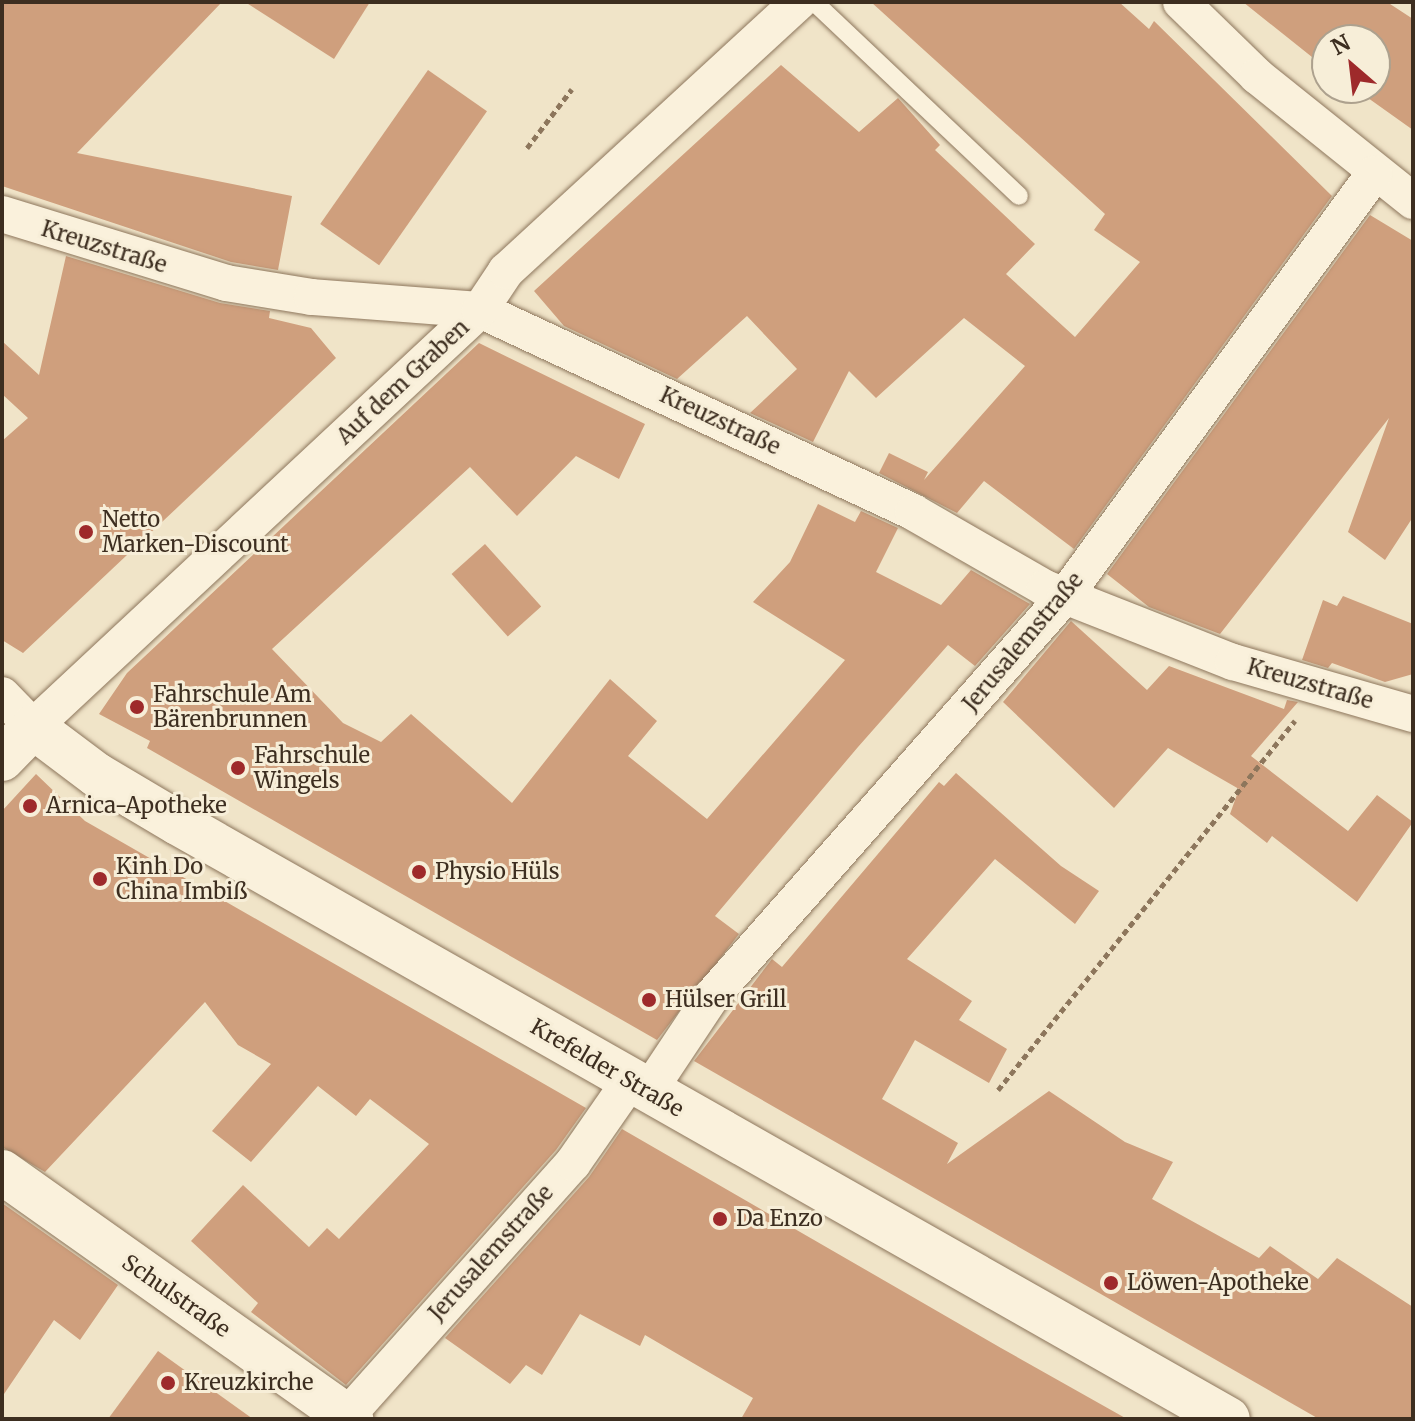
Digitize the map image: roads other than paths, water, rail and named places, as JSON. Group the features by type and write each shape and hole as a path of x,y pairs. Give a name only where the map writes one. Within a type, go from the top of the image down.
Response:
{"street":[{"name":"Auf dem Graben","path":"2,759 480,310 506,271 799,2"},
{"path":"1181,2 1374,174 1413,201"},
{"name":"Jerusalemstraße","path":"347,1418 573,1163 712,996 1065,596 1374,174"},
{"name":"Kreuzstraße","path":"2,214 226,283 312,297 480,310 913,512 1065,596 1233,662 1413,714"},
{"name":"Krefelder Straße","path":"2,695 33,727 111,783 1228,1419"},
{"name":"Schulstraße","path":"2,1172 347,1418"}],"lane":[{"path":"814,2 1019,196"}],"place":[{"name":"Netto Marken-Discount","path":"86,532"},
{"name":"Fahrschule Am Bärenbrunnen","path":"137,707"},
{"name":"Fahrschule Wingels","path":"238,768"},
{"name":"Arnica-Apotheke","path":"30,806"},
{"name":"Physio Hüls","path":"419,872"},
{"name":"Kinh Do China Imbiß","path":"100,879"},
{"name":"Hülser Grill","path":"649,1000"},
{"name":"Da Enzo","path":"720,1219"},
{"name":"Löwen-Apotheke","path":"1111,1283"},
{"name":"Kreuzkirche","path":"168,1383"}]}
